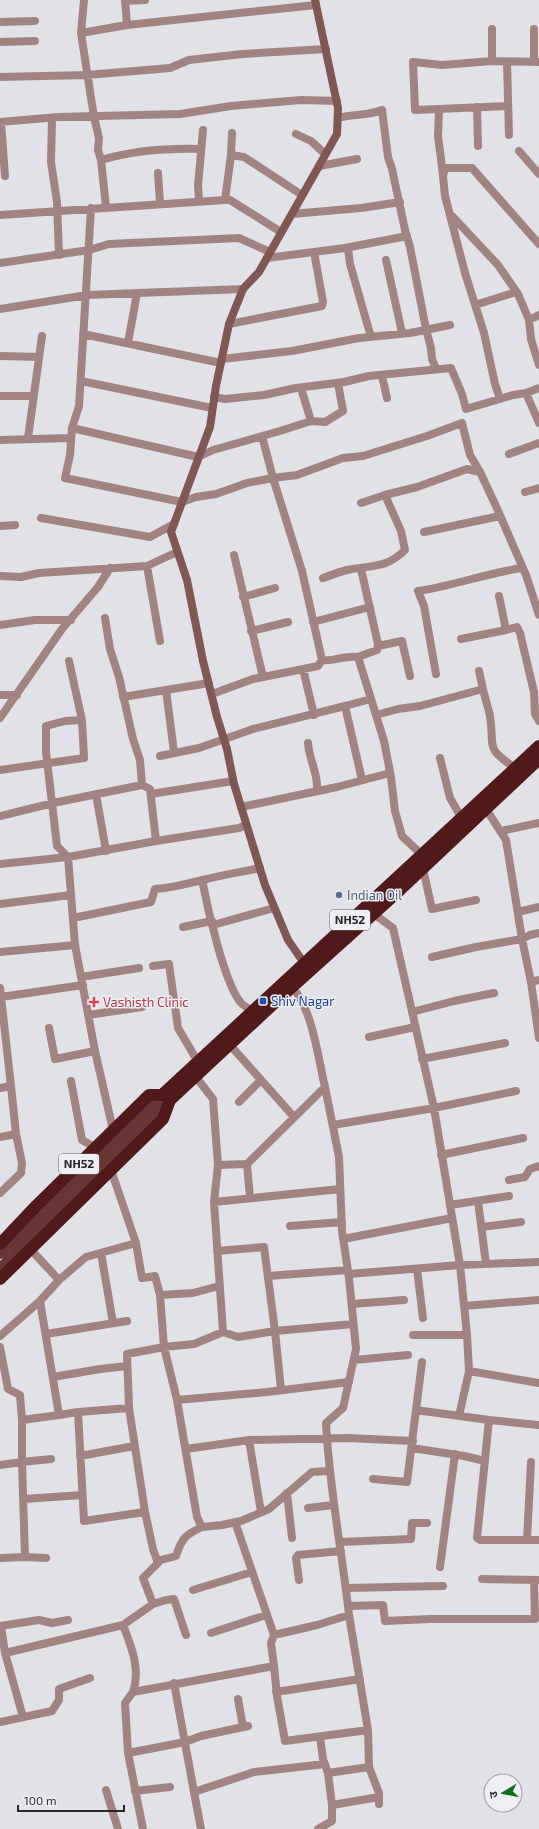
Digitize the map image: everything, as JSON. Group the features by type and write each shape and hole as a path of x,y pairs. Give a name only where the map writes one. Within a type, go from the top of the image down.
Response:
{"highway":[{"name":"NH52","path":"0,1279 164,1119 166,1099 198,1062 539,746"},
{"name":"NH52","path":"0,1244 36,1206 149,1095 166,1099 196,1077 292,987 423,870 539,759"}],"main road":[{"path":"0,1254 166,1099"},
{"path":"0,1268 151,1113"}],"street":[{"path":"84,0 81,33 101,160 106,207"},
{"path":"127,25 125,1 146,0"},
{"path":"81,33 127,25 316,3 337,101 337,134 259,272 243,289 229,324 214,397 210,426 170,532 187,580 209,683 233,780 260,868 264,886 288,940 304,963"},
{"path":"0,22 35,21"},
{"path":"492,29 492,61"},
{"path":"508,106 415,110 413,62 442,65 492,61 536,62 534,29"},
{"path":"0,42 35,41"},
{"path":"0,77 88,76 170,68 189,60 242,54 326,48"},
{"path":"507,62 509,135"},
{"path":"5,176 1,122 52,118 180,114 231,106 301,100 337,101"},
{"path":"477,107 478,146"},
{"path":"338,118 348,115 370,114 382,110 388,157 400,202 431,348 432,359 436,369"},
{"path":"439,110 438,136 445,196 465,273 476,305 500,399"},
{"path":"52,118 51,162 56,182 59,255"},
{"path":"199,201 198,186 203,130"},
{"path":"225,200 231,155 232,133"},
{"path":"296,134 311,141 325,154"},
{"path":"101,160 124,153 151,149 201,149"},
{"path":"518,151 539,174"},
{"path":"231,155 244,157 302,195"},
{"path":"319,166 357,159"},
{"path":"443,176 445,168 472,168 488,184 498,199 539,244"},
{"path":"158,173 160,203"},
{"path":"0,215 160,203 230,200 281,232"},
{"path":"292,214 361,208 400,202"},
{"path":"91,208 79,406 72,428 70,454 65,478 182,502 196,497 216,494 247,483 297,475 343,458 363,456 462,423 470,455 480,472 500,516 522,568 539,615"},
{"path":"450,214 498,265 516,292 529,320 531,339 539,365"},
{"path":"0,263 89,250 109,244 239,238 269,255 348,248 407,236"},
{"path":"348,248 350,264 371,337"},
{"path":"229,324 322,306 323,302 314,252"},
{"path":"386,260 402,334"},
{"path":"0,309 86,295 243,289"},
{"path":"476,305 516,292"},
{"path":"128,343 137,293"},
{"path":"529,320 539,315"},
{"path":"84,334 222,361 292,351 371,337 402,334 450,325"},
{"path":"28,438 42,336"},
{"path":"0,356 39,357"},
{"path":"214,397 225,399 264,395 382,376 451,368 462,394 466,409 512,395 526,394 539,388"},
{"path":"382,376 387,398"},
{"path":"81,381 212,408"},
{"path":"72,428 198,457 213,450 311,421 324,422 343,411 338,383"},
{"path":"301,388 311,421"},
{"path":"526,394 539,423"},
{"path":"0,396 34,396"},
{"path":"212,694 263,677 318,666 322,660 302,571 273,478 262,436"},
{"path":"0,440 28,438 72,438"},
{"path":"509,454 539,443"},
{"path":"361,504 385,495 417,487 467,469 480,472"},
{"path":"525,492 539,488"},
{"path":"323,578 349,570 374,567 396,559 405,550 401,531 385,495"},
{"path":"424,532 500,516"},
{"path":"41,518 150,537 174,524"},
{"path":"0,526 15,525"},
{"path":"0,576 20,576 40,573 147,566 177,552"},
{"path":"234,555 263,677"},
{"path":"147,566 160,641"},
{"path":"0,718 62,629 98,587 110,568"},
{"path":"436,674 424,606 418,591 443,587 494,573 522,568"},
{"path":"322,660 327,661 349,656 358,657 377,650 378,646 361,569"},
{"path":"243,596 275,588"},
{"path":"499,596 506,630"},
{"path":"313,622 370,606"},
{"path":"105,618 110,649 119,676 133,739 140,760 142,786"},
{"path":"0,625 35,620 71,620"},
{"path":"251,631 288,622"},
{"path":"461,638 518,627 534,692 535,714 539,721"},
{"path":"378,646 402,641 410,676"},
{"path":"358,657 384,741 395,811 402,836 421,854"},
{"path":"0,770 84,758 82,720 69,661"},
{"path":"304,669 314,715"},
{"path":"479,671 490,717 491,744 498,756 515,768"},
{"path":"123,697 209,683"},
{"path":"376,715 398,709 420,706 451,696 483,689"},
{"path":"166,690 174,752"},
{"path":"0,695 17,695"},
{"path":"160,756 200,748 253,729 314,715 371,699"},
{"path":"345,706 362,780"},
{"path":"82,720 65,721 46,726 48,764 57,846 68,857 75,945 95,1051 113,1130"},
{"path":"308,743 309,753 316,776 317,791"},
{"path":"440,758 450,798 461,817"},
{"path":"241,807 317,791 390,773"},
{"path":"151,794 233,780"},
{"path":"0,816 53,803 142,786 150,789 156,841"},
{"path":"96,794 106,851"},
{"path":"486,809 506,840 522,939 535,981 539,1038"},
{"path":"501,831 539,822"},
{"path":"0,864 68,857 106,851 156,841 239,828 246,825"},
{"path":"73,918 151,902 155,889 172,888 260,868"},
{"path":"423,870 432,909 476,900"},
{"path":"202,880 212,923 231,986 242,1003 252,1011"},
{"path":"0,904 71,895"},
{"path":"518,912 539,907"},
{"path":"183,927 212,923 274,908"},
{"path":"374,914 393,928 434,1108 460,1265 467,1335 469,1371 459,1416"},
{"path":"432,957 522,939 539,933"},
{"path":"0,952 75,945"},
{"path":"153,966 169,964 178,1028 198,1062"},
{"path":"0,1193 21,1173 22,1163 16,1134 0,993 82,981 139,968"},
{"path":"292,987 298,995 309,1017 339,1157 343,1239 352,1304 356,1349 343,1408 326,1423 328,1471 340,1542 349,1615 368,1730 369,1766 379,1793 379,1801 332,1805"},
{"path":"412,1012 454,1001 494,993"},
{"path":"88,1015 142,1007"},
{"path":"369,1037 415,1027"},
{"path":"49,1028 55,1059 95,1051"},
{"path":"422,1058 505,1043"},
{"path":"230,1045 294,1117"},
{"path":"196,1077 213,1099 218,1165 214,1202 223,1332"},
{"path":"239,1102 261,1080"},
{"path":"71,1081 82,1140 96,1148"},
{"path":"0,1088 10,1086"},
{"path":"218,1165 247,1164 325,1087"},
{"path":"333,1125 434,1108 516,1091"},
{"path":"0,1137 16,1134"},
{"path":"441,1155 523,1138"},
{"path":"247,1164 250,1198"},
{"path":"509,1180 525,1178 530,1168 539,1166"},
{"path":"111,1170 136,1243 142,1278 155,1276 160,1295 164,1347 177,1400 197,1517 202,1527"},
{"path":"214,1202 340,1189"},
{"path":"450,1204 509,1196"},
{"path":"478,1201 486,1264"},
{"path":"343,1239 452,1218"},
{"path":"290,1226 342,1222"},
{"path":"482,1227 521,1222"},
{"path":"0,1336 40,1301 59,1280 86,1257 136,1243"},
{"path":"32,1247 33,1252 59,1280"},
{"path":"217,1251 264,1247 281,1390"},
{"path":"101,1253 113,1323"},
{"path":"268,1276 539,1262"},
{"path":"418,1269 423,1318"},
{"path":"160,1295 193,1293 219,1286"},
{"path":"352,1304 404,1300"},
{"path":"464,1306 539,1300"},
{"path":"40,1301 59,1415"},
{"path":"46,1334 127,1321"},
{"path":"153,1604 144,1578 158,1563 153,1549 145,1512 128,1408 127,1354 164,1347 194,1344 223,1332 238,1337 275,1331 354,1324"},
{"path":"413,1335 467,1335"},
{"path":"0,1347 8,1390 20,1395 22,1420 25,1558"},
{"path":"354,1360 408,1355"},
{"path":"373,1479 407,1482 413,1445 422,1362"},
{"path":"53,1376 127,1366"},
{"path":"469,1371 539,1383"},
{"path":"177,1400 349,1382"},
{"path":"22,1420 78,1412 128,1408"},
{"path":"416,1410 539,1425"},
{"path":"78,1412 84,1521 145,1512"},
{"path":"489,1420 477,1538 480,1540 539,1540"},
{"path":"186,1449 249,1440 369,1438 413,1445 484,1462"},
{"path":"249,1440 261,1512"},
{"path":"80,1456 134,1446"},
{"path":"440,1568 455,1454"},
{"path":"0,1465 50,1459"},
{"path":"527,1540 531,1462"},
{"path":"157,1561 176,1556 182,1540 187,1535 202,1527 235,1522 269,1509 312,1472 328,1471"},
{"path":"287,1493 292,1538"},
{"path":"24,1500 82,1494"},
{"path":"308,1508 334,1505"},
{"path":"235,1522 274,1635 271,1643 276,1692 285,1741 368,1730"},
{"path":"340,1542 411,1539 412,1522 427,1523"},
{"path":"298,1580 296,1558 298,1556 341,1551"},
{"path":"0,1558 46,1558"},
{"path":"193,1590 252,1572"},
{"path":"348,1606 383,1606 385,1621 430,1619 535,1619 536,1580 482,1579"},
{"path":"346,1588 442,1586"},
{"path":"5,1653 123,1625 153,1604 174,1599 186,1635"},
{"path":"211,1633 266,1615"},
{"path":"274,1635 317,1625 349,1615"},
{"path":"23,1717 5,1653 0,1626 39,1620 52,1623 68,1620"},
{"path":"123,1625 135,1662 136,1682 133,1692 125,1703 128,1753 142,1829"},
{"path":"133,1692 174,1683 255,1671 274,1666"},
{"path":"0,1722 52,1711 59,1700 59,1689 90,1678"},
{"path":"276,1692 360,1679"},
{"path":"174,1683 201,1829"},
{"path":"128,1753 185,1742 201,1736 246,1726 238,1699"},
{"path":"318,1829 332,1821 332,1805 328,1773 320,1737"},
{"path":"194,1792 254,1772 325,1764"},
{"path":"328,1773 369,1766"},
{"path":"134,1791 170,1787"},
{"path":"106,1790 118,1829"}],"place":[{"name":"Indian Oil","path":"339,895"},
{"name":"Shiv Nagar","path":"263,1001"},
{"name":"Vashisth Clinic","path":"94,1002"}]}
